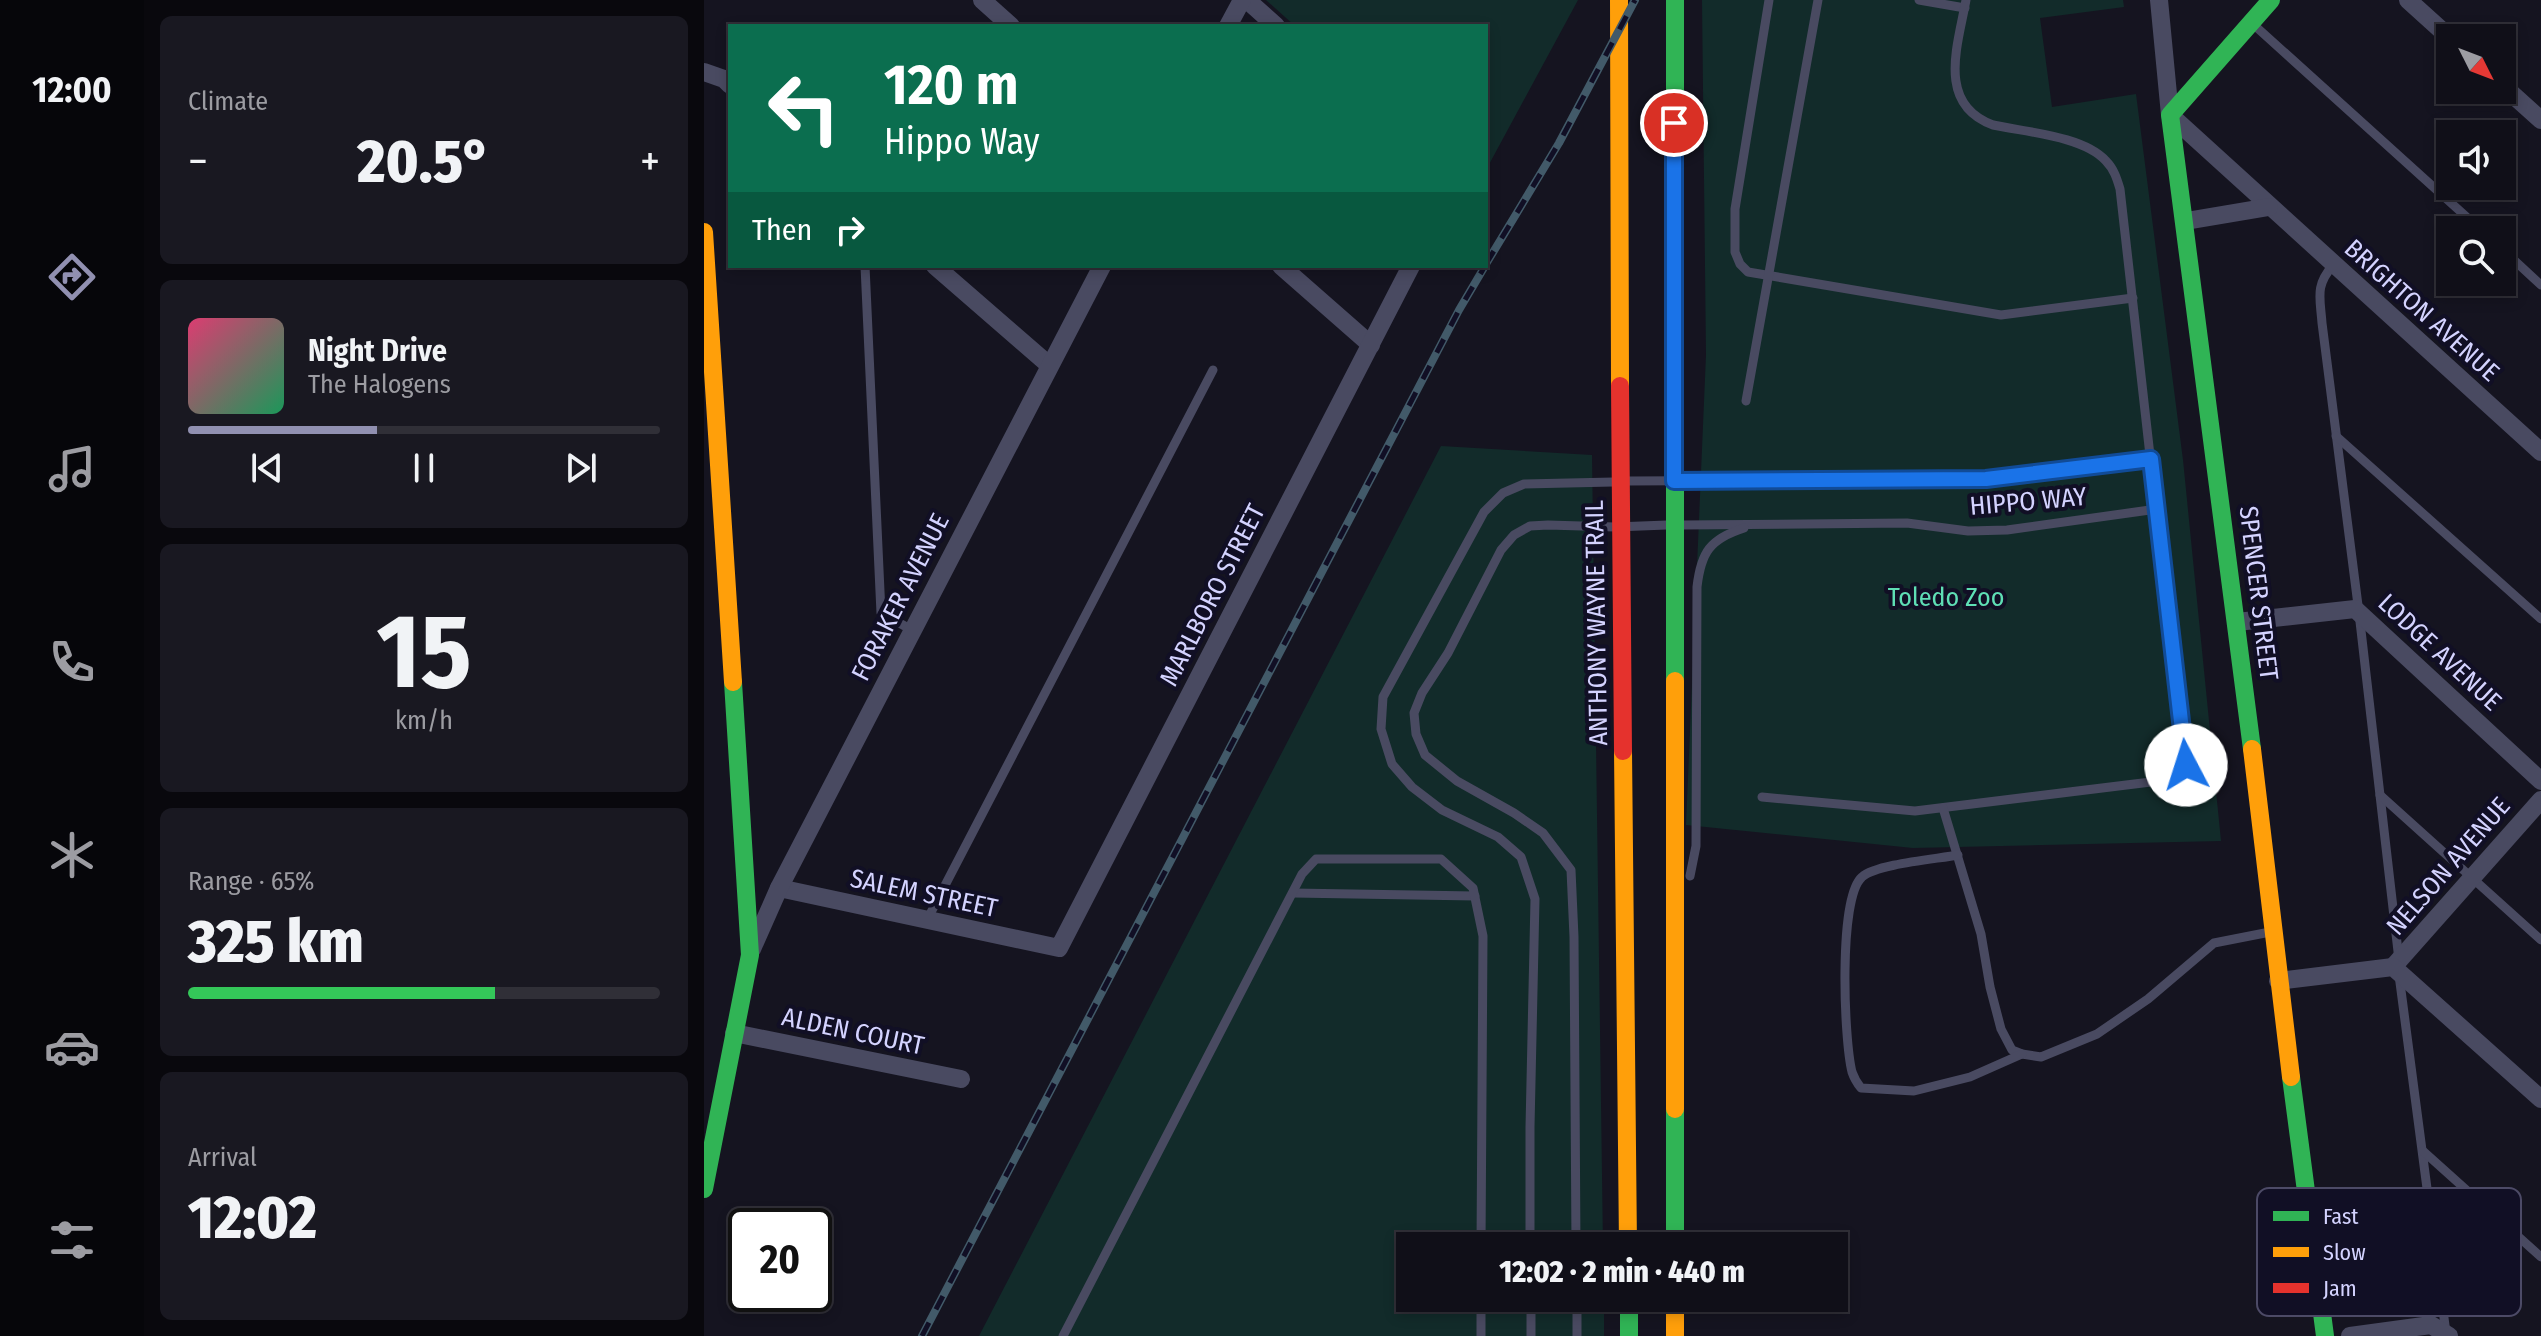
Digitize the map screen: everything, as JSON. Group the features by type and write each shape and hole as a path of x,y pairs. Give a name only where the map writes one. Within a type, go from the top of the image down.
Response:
{"main road":[{"name":"ANTHONY WAYNE TRAIL","path":"1619,0 1628,1232"},
{"path":"1675,0 1675,1232"},
{"path":"2170,115 2271,0"},
{"name":"SPENCER STREET","path":"2170,115 2237,622 2305,1188"},
{"path":"704,232 750,955 709,1134 704,1189"},
{"path":"1629,1312 1629,1336"},
{"path":"1675,1312 1675,1336"},
{"name":"SPENCER STREET","path":"2322,1316 2325,1336"}],"street":[{"path":"982,0 1009,24"},
{"path":"1229,24 1244,0 1274,24"},
{"name":"SPENCER STREET","path":"2159,0 2170,115"},
{"path":"2408,0 2436,25"},
{"path":"704,72 728,83"},
{"path":"2516,98 2541,120"},
{"name":"BRIGHTON AVENUE","path":"2170,115 2541,452"},
{"path":"2186,221 2269,207"},
{"path":"937,268 1049,365"},
{"name":"FORAKER AVENUE","path":"750,955 779,888 1101,268"},
{"path":"1283,268 1371,345"},
{"name":"MARLBORO STREET","path":"1059,948 1410,268"},
{"name":"LODGE AVENUE","path":"2237,622 2355,609 2541,781"},
{"name":"NELSON AVENUE","path":"2397,966 2541,800"},
{"name":"SALEM STREET","path":"779,888 1059,948"},
{"path":"2278,981 2397,966 2541,1099"},
{"name":"ALDEN COURT","path":"734,1033 961,1079"},
{"path":"2350,1336 2431,1325 2447,1335"}],"lane":[{"path":"1769,0 1735,209 1735,252 1748,272 2001,315 2133,298"},
{"path":"1746,401 1818,0"},
{"path":"1762,797 1915,811 2167,780 2187,784 2133,298 2120,189 2115,172 2092,149 2077,143 1979,120 1961,101 1955,84 1954,63 1966,4 1919,0"},
{"path":"2251,22 2466,216"},
{"path":"2516,262 2541,285"},
{"path":"2333,265 2319,287 2380,795 2397,966 2428,1188"},
{"path":"865,268 881,613 912,630"},
{"path":"927,920 1213,370"},
{"path":"2336,436 2541,619"},
{"name":"HIPPO WAY","path":"1530,1232 1535,899 1521,857 1498,837 1442,810 1412,787 1392,764 1381,729 1383,697 1484,512 1503,493 1524,484 1986,479 2151,459"},
{"name":"HIPPO WAY","path":"1576,1232 1571,870 1543,833 1457,781 1425,755 1416,734 1414,713 1422,693 1448,653 1501,550 1514,535 1530,526 1539,525 1621,527 1907,523 1968,531 2007,530 2157,509"},
{"path":"1688,892 1696,846 1699,564 1709,547 1724,534 1751,526"},
{"path":"2380,795 2541,940"},
{"path":"1943,808 1981,934 2001,1029 2012,1050 2022,1054 2041,1057 2097,1034 2148,999 2214,943 2273,931"},
{"path":"1958,855 1865,874 1855,884 1848,908 1846,954 1848,1047 1853,1076 1861,1088 1914,1091 1970,1077 2022,1054"},
{"path":"1063,1336 1302,874 1316,859 1441,859 1473,888 1483,936 1481,1232"},
{"path":"1293,893 1475,896"},
{"path":"1674,970 1685,908"},
{"path":"2423,1151 2464,1188"},
{"path":"2521,1239 2541,1257"},
{"path":"1481,1312 1481,1336"},
{"path":"1531,1312 1531,1336"},
{"path":"1577,1312 1577,1336"}],"green space":[{"path":"1266,0 1578,0 1488,166 1488,24 1293,24"},
{"name":"Toledo Zoo","path":"1702,0 2123,0 2124,7 2040,18 2052,107 2136,94 2183,460 2221,841 1913,848 1686,825 1706,355"},
{"path":"1441,446 1592,455 1603,1232 1396,1232 1396,1312 1604,1312 1604,1336 979,1336"}],"railway":[{"path":"1488,261 1559,143 1635,0"},
{"path":"922,1336 1459,310 1484,268"}],"traffic: fast":[{"path":"1675,0 1675,681"},
{"path":"2252,749 2170,115 2271,0"},
{"path":"704,1189 750,955 733,682"},
{"path":"2291,1077 2306,1188"},
{"path":"1675,1109 1675,1232"},
{"path":"1629,1312 1629,1336"},
{"path":"2322,1316 2325,1336"}],"traffic: slow":[{"path":"1619,0 1620,386"},
{"path":"704,232 733,682"},
{"path":"1675,681 1675,1109"},
{"path":"2252,749 2291,1077"},
{"path":"1623,751 1628,1232"},
{"path":"1675,1312 1675,1336"}],"traffic: jam":[{"path":"1620,386 1623,751"}],"route":[{"path":"1674,123 1674,481 1986,479 2151,459 2186,765"}]}
